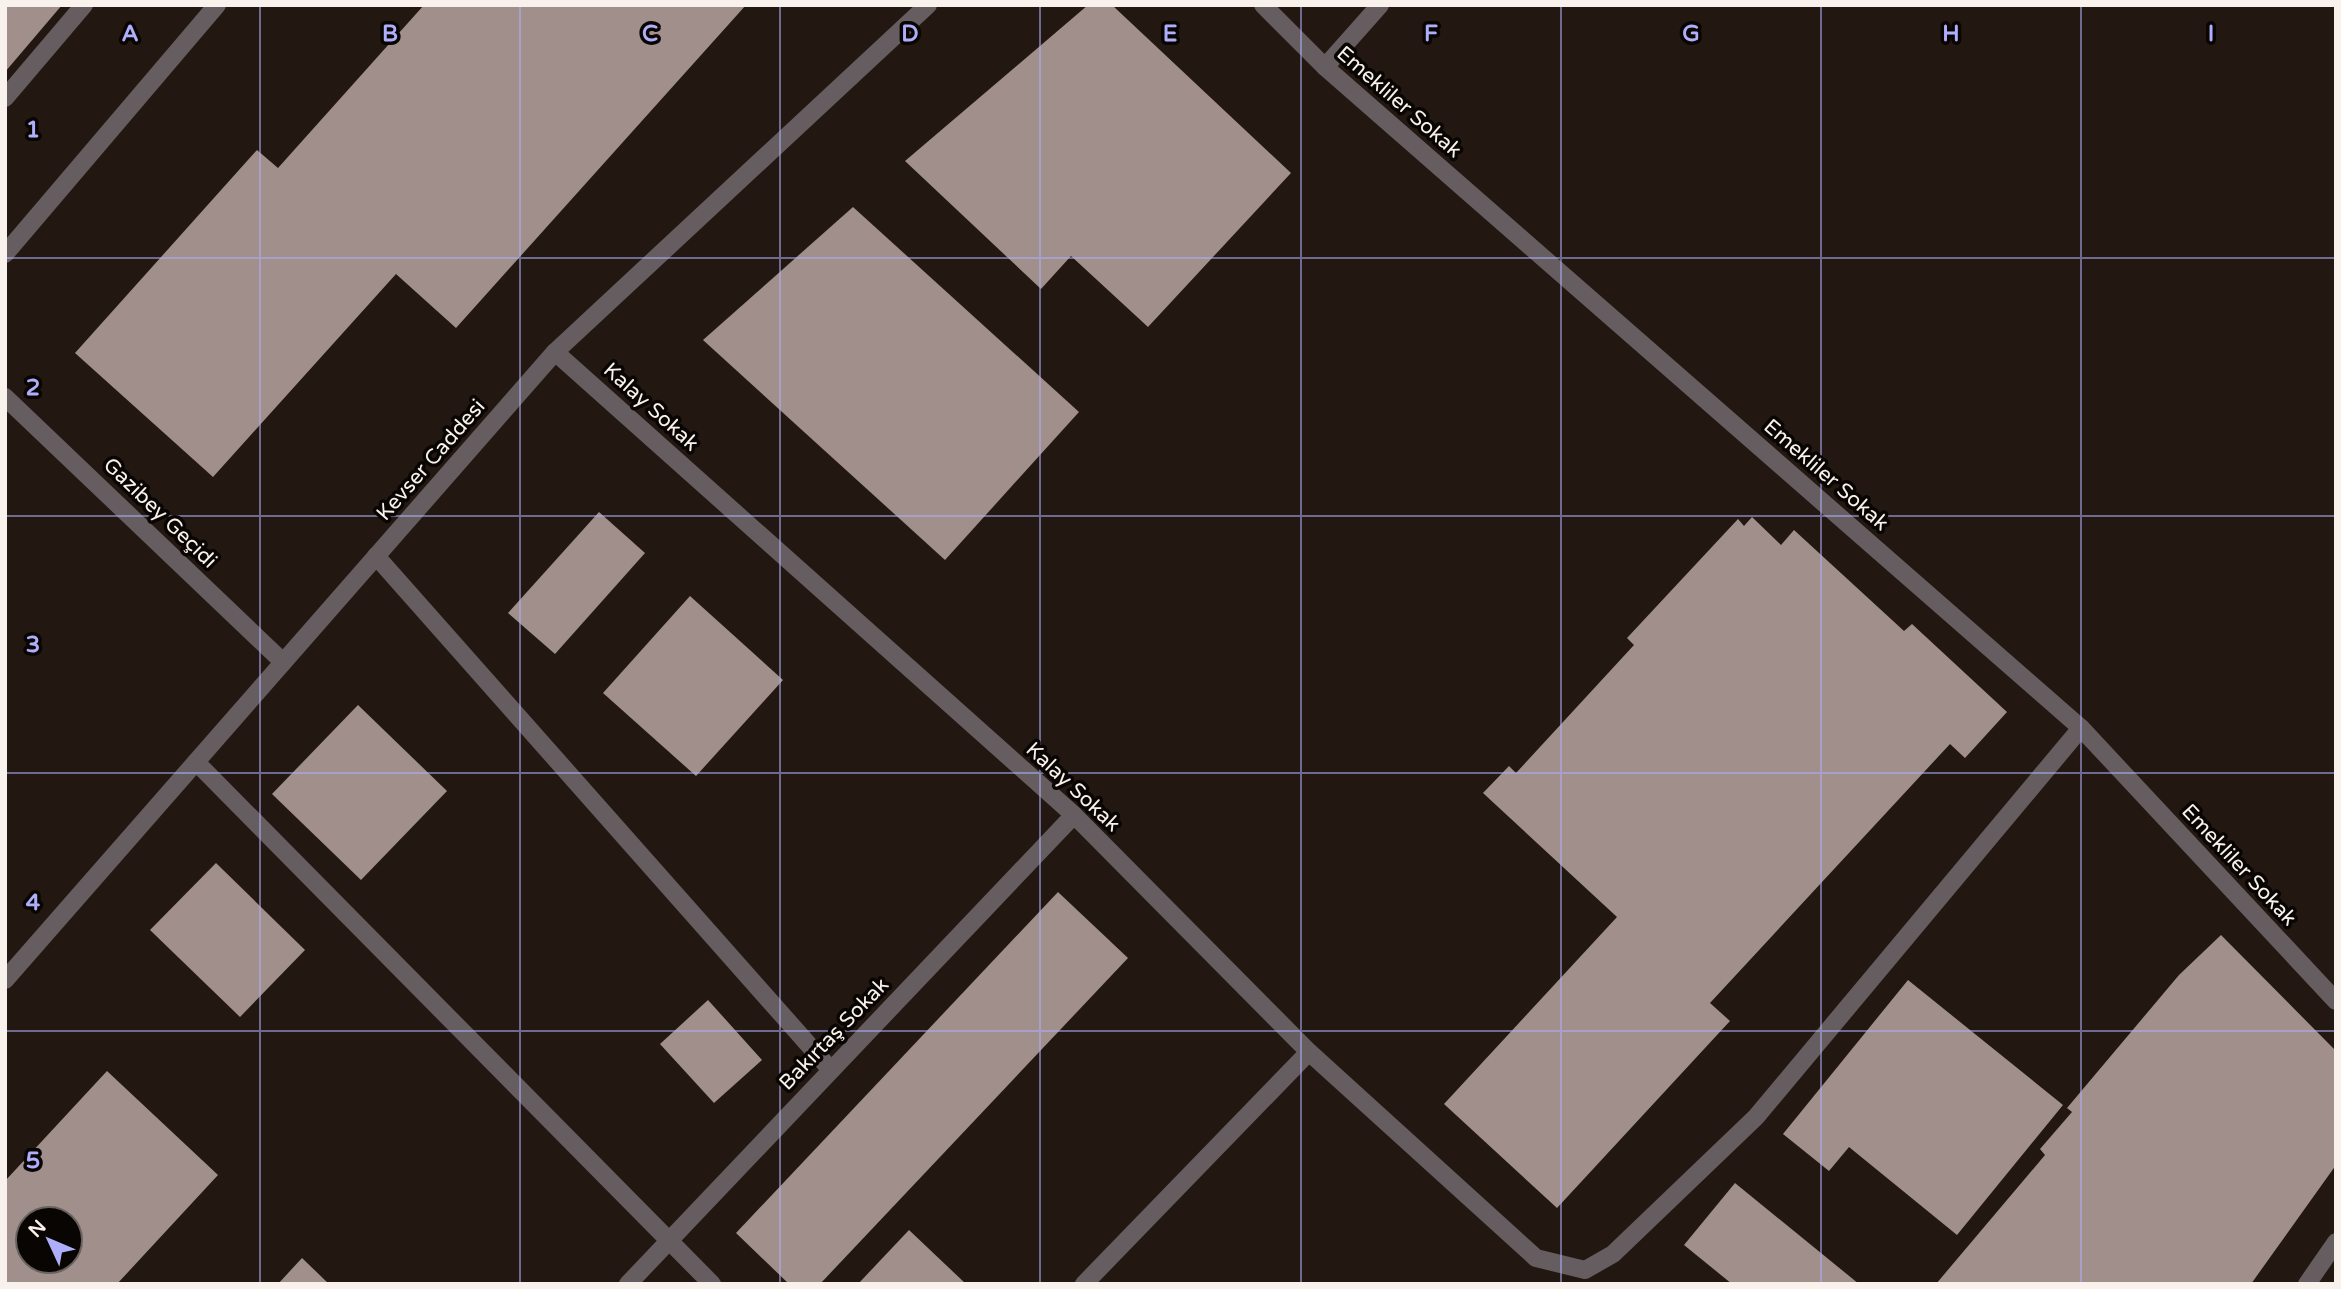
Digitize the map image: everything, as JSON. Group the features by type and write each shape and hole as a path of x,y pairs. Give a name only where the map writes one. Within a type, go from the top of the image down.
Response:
{"street":[{"path":"5,98 85,5"},
{"path":"5,254 217,5"},
{"name":"Kevser Caddesi","path":"5,980 555,352 928,5"},
{"name":"Emekliler Sokak","path":"1263,5 1325,68 2081,728 2336,1002"},
{"path":"1325,68 1380,5"},
{"name":"Kalay Sokak","path":"555,352 1074,816 1309,1052 1535,1258 1585,1270 1613,1254 1756,1117 2081,728"},
{"name":"Gazibey Geçidi","path":"5,397 283,662"},
{"path":"376,556 831,1070"},
{"path":"196,762 712,1284"},
{"name":"Bakırtaş Sokak","path":"628,1284 1074,816"},
{"path":"1084,1284 1309,1052"},
{"path":"2306,1284 2336,1242"}],"building":[{"path":"5,5 62,5 5,72"},
{"path":"424,5 746,5 456,328 396,274 213,477 75,353 257,150 278,168"},
{"path":"1088,5 1112,5 1291,173 1148,327 1071,256 1041,289 905,161"},
{"path":"853,207 1079,412 945,560 703,340"},
{"path":"599,512 645,553 555,654 508,613"},
{"path":"1752,517 1781,545 1794,530 1904,631 1912,624 2007,712 1965,758 1950,744 1710,1003 1730,1021 1557,1208 1444,1104 1617,917 1483,793 1509,766 1516,773 1634,645 1627,638 1738,519 1744,526"},
{"path":"690,596 783,680 696,776 603,693"},
{"path":"358,705 447,791 361,880 272,794"},
{"path":"216,863 305,950 240,1017 150,930"},
{"path":"1058,892 1128,958 820,1284 789,1284 736,1233"},
{"path":"2221,935 2336,1051 2336,1165 2251,1284 1936,1284 2045,1155 2040,1149 2072,1112 2067,1108 2179,975"},
{"path":"1908,980 2063,1105 1957,1235 1849,1147 1829,1171 1783,1134"},
{"path":"708,1000 762,1060 714,1103 660,1044"},
{"path":"107,1071 218,1175 117,1284 5,1284 5,1181"},
{"path":"1735,1183 1859,1284 1732,1284 1684,1245"},
{"path":"909,1230 966,1284 858,1284"},
{"path":"302,1258 329,1284 278,1284"}]}
